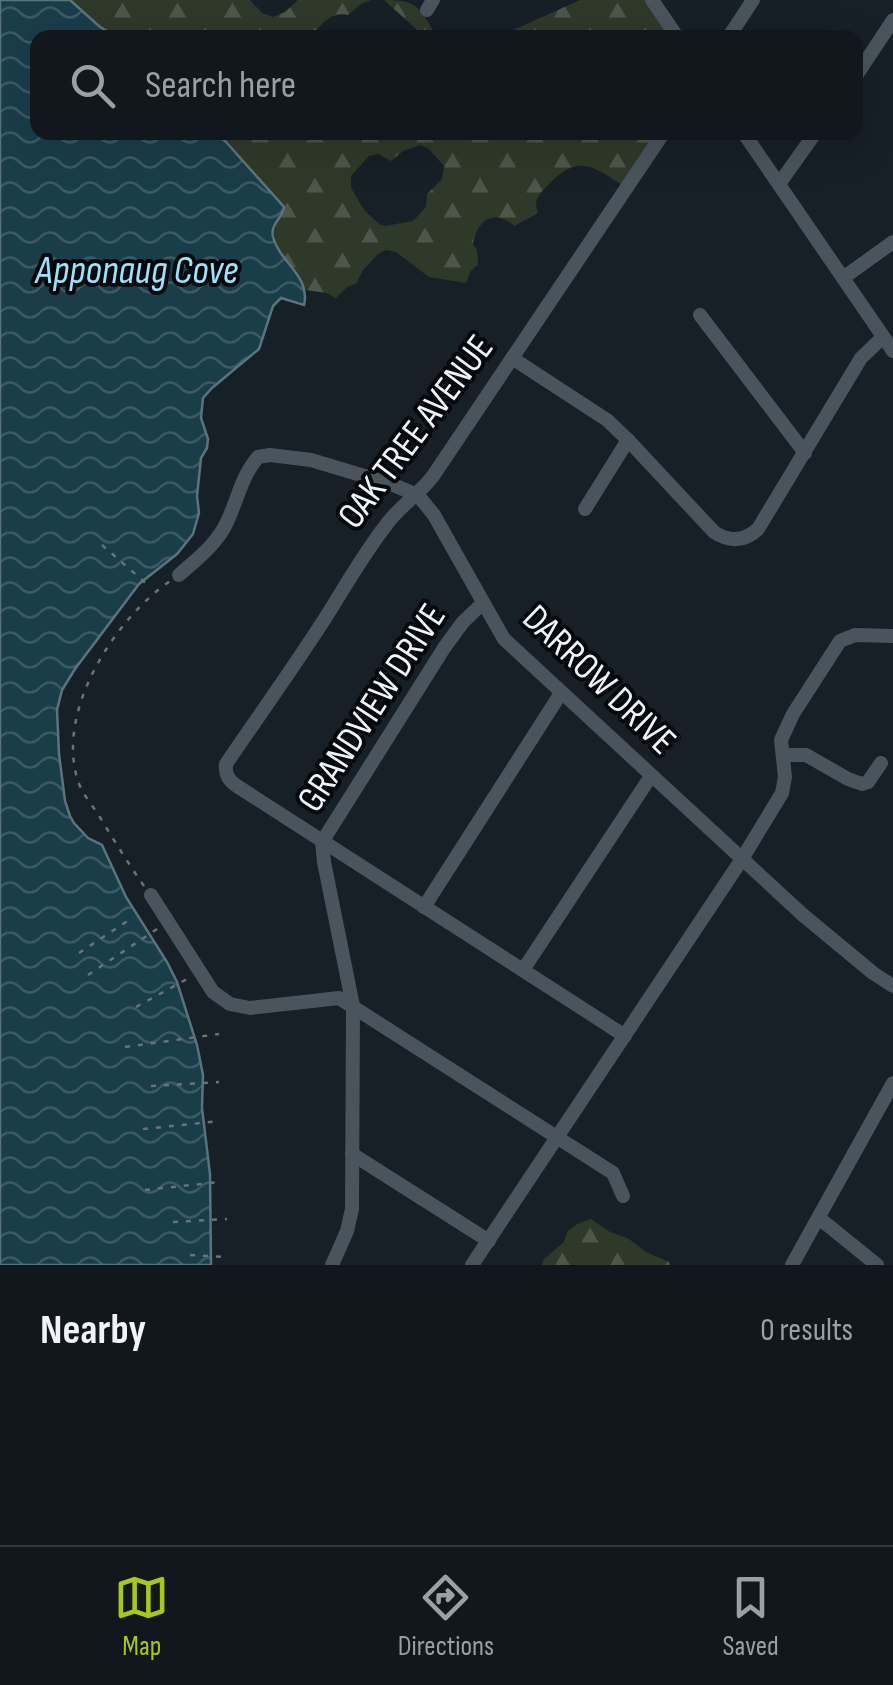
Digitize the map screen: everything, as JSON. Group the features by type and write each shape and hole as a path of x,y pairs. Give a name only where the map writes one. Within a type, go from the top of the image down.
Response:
{"street":[{"path":"652,0 673,30"},
{"path":"733,30 754,0"},
{"path":"863,65 893,20"},
{"name":"OAK TREE AVENUE","path":"322,842 230,781 225,772 229,760 391,518 433,476 659,140"},
{"path":"749,140 893,351"},
{"path":"779,184 810,140"},
{"path":"844,278 893,242"},
{"path":"700,315 804,453"},
{"path":"512,358 607,420 714,532 736,540 758,529 861,358 883,337"},
{"path":"585,509 628,440"},
{"path":"180,574 215,542 258,457 311,460 415,494"},
{"name":"DARROW DRIVE","path":"415,494 434,515 504,639 830,938 893,986"},
{"name":"GRANDVIEW DRIVE","path":"332,1265 352,1210 353,1006 322,842 444,648 482,604"},
{"path":"472,1265 782,793 785,777 781,740 793,714 840,641 855,635 893,636"},
{"path":"424,907 561,694"},
{"path":"783,755 806,755 862,784 868,782 881,762"},
{"path":"523,970 652,776"},
{"path":"322,842 625,1036"},
{"path":"151,895 214,992 230,1004 250,1008 338,998 614,1173 623,1196"},
{"path":"792,1265 893,1083"},
{"path":"352,1154 489,1240"},
{"path":"820,1218 877,1265"}],"path":[{"path":"102,545 150,586"},
{"path":"151,895 79,783 75,728 87,681 112,642 152,594 180,574"},
{"path":"78,953 132,918"},
{"path":"88,976 160,928"},
{"path":"136,1007 189,978"},
{"path":"125,1048 219,1034"},
{"path":"151,1086 219,1082"},
{"path":"144,1130 220,1121"},
{"path":"145,1190 219,1182"},
{"path":"173,1222 227,1219"},
{"path":"190,1255 226,1257"}],"green space":[{"path":"70,0 250,0 262,13 273,17 298,0 371,0 348,15 331,17 317,30 100,27"},
{"path":"384,0 405,2 417,8 433,30 417,30"},
{"path":"580,0 653,0 674,30 514,30"},
{"path":"224,140 659,140 626,188 595,169 577,166 559,175 542,192 537,201 538,213 515,226 501,218 488,219 475,235 478,264 466,283 429,277 396,252 386,250 363,270 356,284 336,298 306,290 276,243 276,225 282,216 276,197","holes":["421,145 444,166 442,179 427,194 426,207 413,221 379,224 364,210 351,188 351,176 369,156 378,154 391,161 403,151"]},
{"path":"591,1219 670,1265 542,1265 564,1242 567,1232"}],"water":[{"name":"Apponaug Cove","path":"0,0 70,0 105,30 30,30 30,140 224,140 284,207 273,237 305,295 304,305 281,298 273,306 259,349 203,398 201,418 208,439 201,458 199,513 193,534 177,554 139,584 75,669 62,690 57,710 59,754 70,816 88,838 102,845 126,897 167,962 197,1045 210,1174 211,1265 0,1265"}]}
